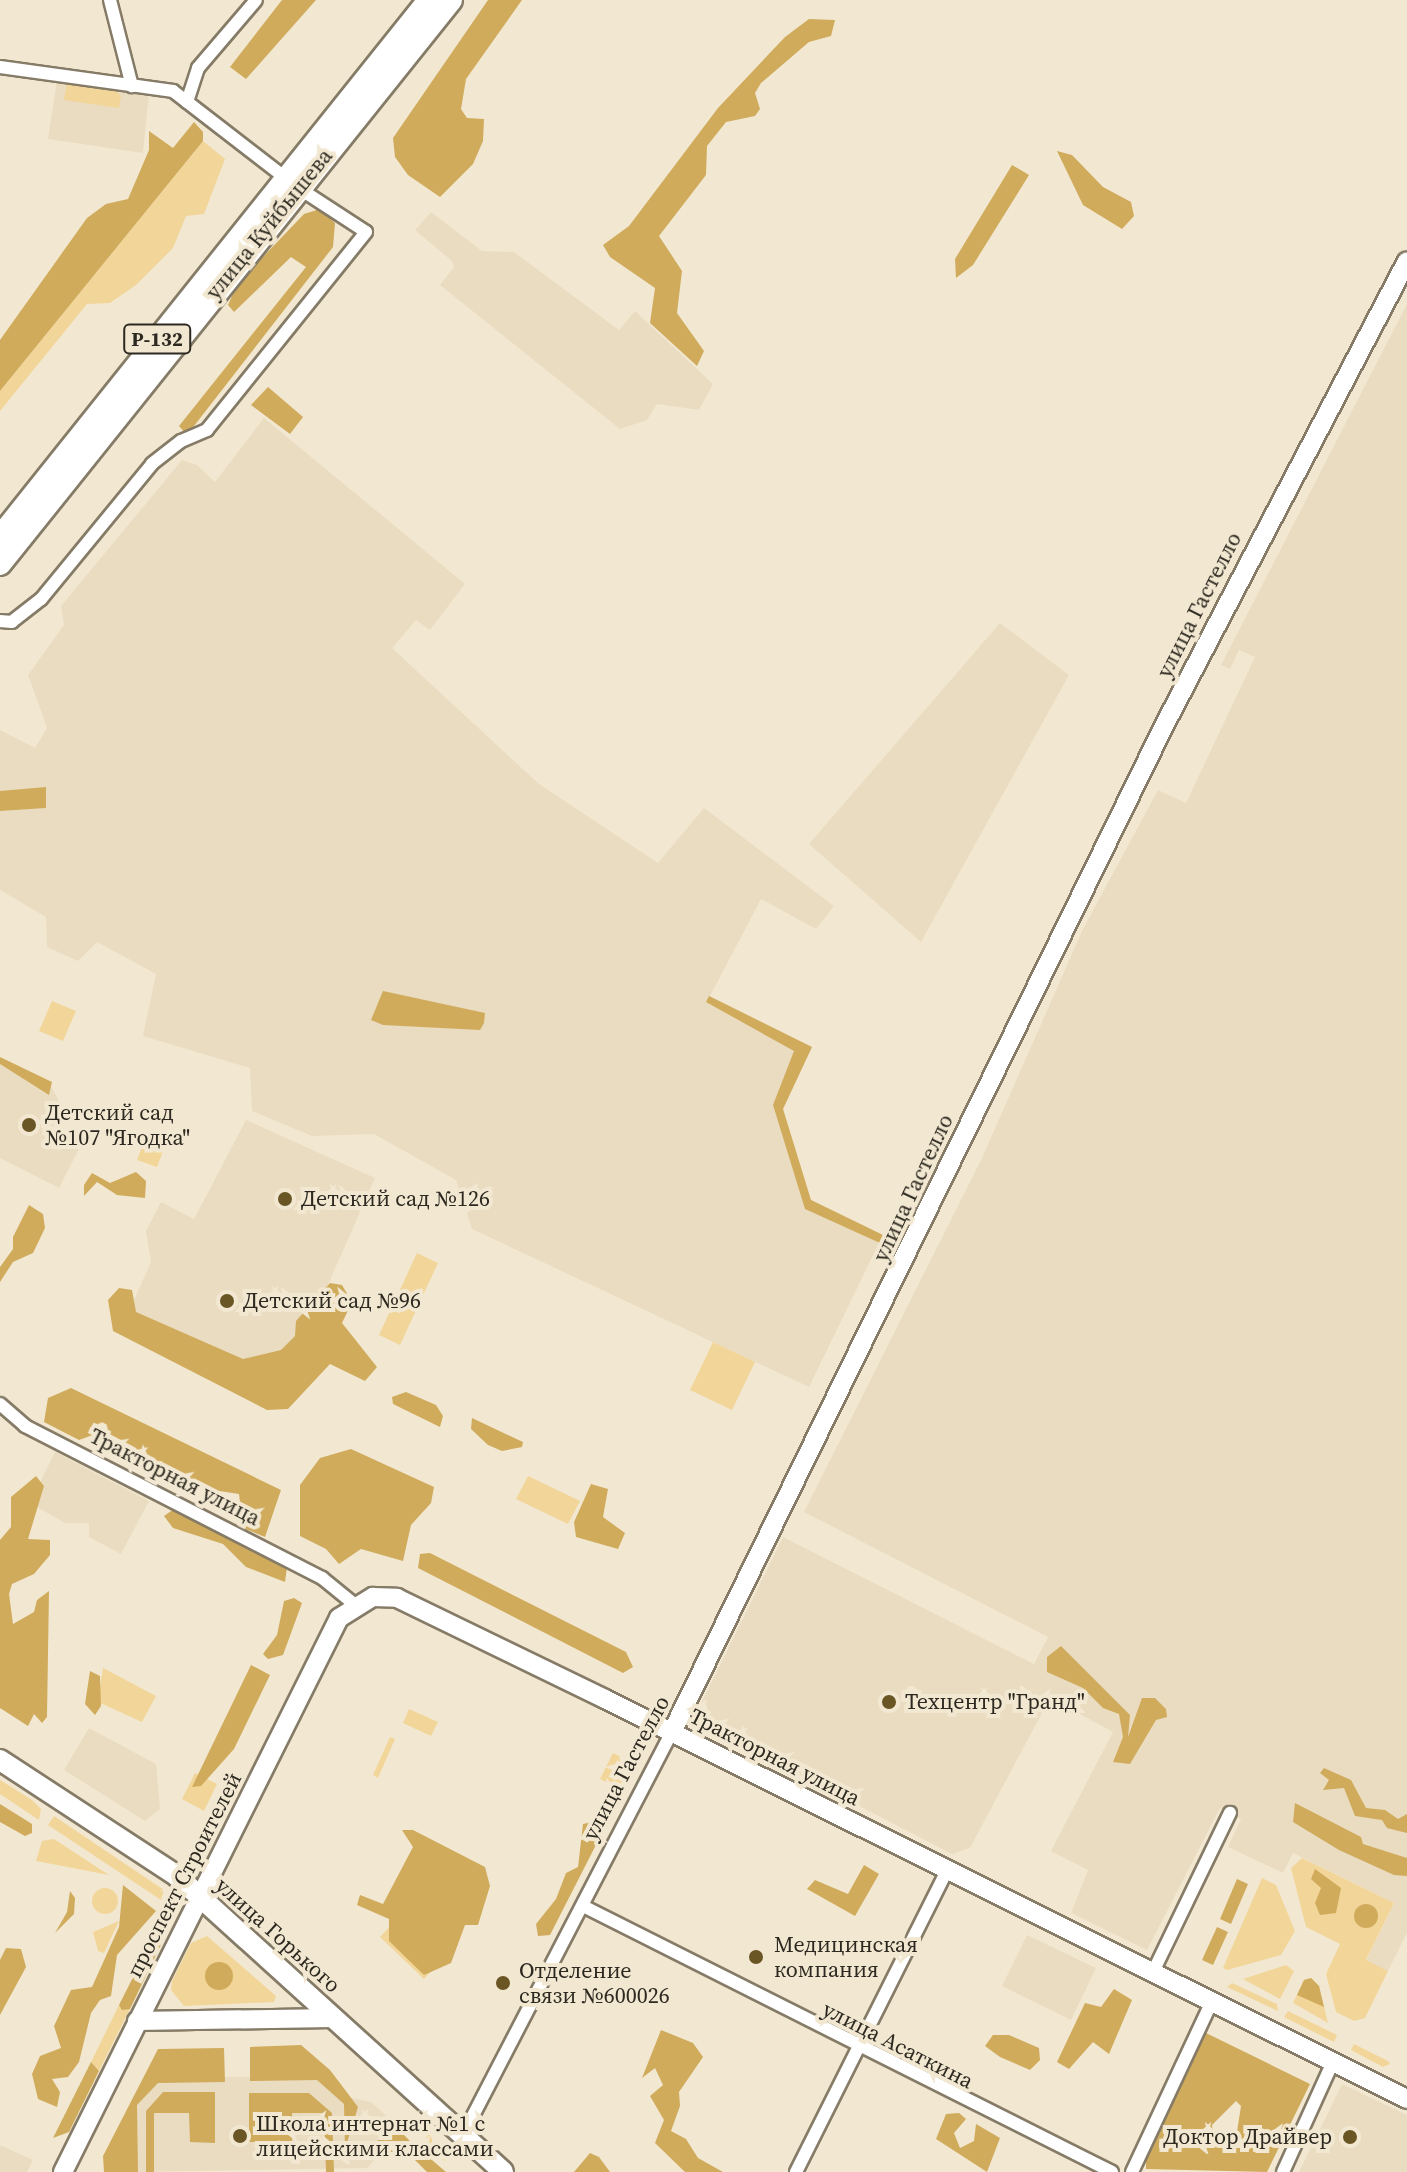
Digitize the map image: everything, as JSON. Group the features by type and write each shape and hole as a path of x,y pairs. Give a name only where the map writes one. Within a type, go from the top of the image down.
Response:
{"highway":[{"name":"улица Куйбышева","path":"0,564 429,0"},
{"name":"улица Куйбышева","path":"0,537 291,182 451,0"}],"main road":[{"name":"улица Гастелло","path":"672,1732 831,1415 1144,767 1407,261"},
{"name":"Тракторная улица","path":"354,1604 373,1597 397,1598 1407,2099"},
{"name":"проспект Строителей","path":"63,2172 339,1618 354,1604"},
{"name":"улица Горького","path":"0,1760 177,1876 503,2172"},
{"path":"137,2021 334,2018"}],"street":[{"path":"110,0 132,86"},
{"path":"187,102 198,68 256,0"},
{"path":"0,67 173,91 291,182 366,232 207,430 174,446 152,464 41,599 12,622 0,621"},
{"name":"Тракторная улица","path":"0,1404 37,1432 322,1578 354,1604"},
{"name":"улица Гастелло","path":"463,2135 672,1732"},
{"path":"1153,1972 1230,1813"},
{"path":"796,2172 948,1869"},
{"name":"улица Асаткина","path":"583,1906 1112,2172"},
{"path":"1132,2172 1212,2001"},
{"path":"1283,2172 1333,2062"}],"shaded area":[{"path":"282,0 316,0 246,79 230,67"},
{"path":"488,0 522,0 466,79 461,109 467,118 484,119 483,141 473,164 440,197 408,175 395,157 393,138"},
{"path":"809,19 835,20 831,36 809,42 761,83 755,93 760,109 755,116 726,122 707,146 706,175 659,236 682,271 677,313 704,351 697,366 650,323 655,288 610,257 603,245 629,226 718,108 785,37"},
{"path":"57,80 149,93 143,153 48,139"},
{"path":"67,83 114,89 121,96 119,108 64,100"},
{"path":"194,122 203,132 203,141 0,391 0,340 87,218 106,204 128,199 149,150 149,131 173,148"},
{"path":"203,141 225,159 204,214 186,216 173,248 136,285 110,303 87,304 0,411 0,391"},
{"path":"1057,151 1072,155 1103,187 1131,202 1134,216 1122,229 1083,205"},
{"path":"1012,165 1029,175 973,265 956,278 955,259"},
{"path":"320,209 335,223 333,247 187,435 179,426 306,267 291,257 234,312 228,305 238,283 304,214"},
{"path":"431,212 482,251 514,252 619,330 635,311 713,384 699,410 657,404 647,420 620,429 440,285 454,267 452,261 415,230"},
{"path":"1407,304 1407,1933 1388,1971 1366,1961 1394,1903 1293,1853 1283,1873 1228,1847 1241,1819 1220,1808 1147,1950 1071,1913 1088,1870 1051,1851 1113,1732 1050,1698 970,1848 952,1854 693,1720 783,1537 1034,1664 1048,1637 804,1512 981,1160 1083,929 1158,790 1186,803 1255,657 1239,650 1230,669 1221,665"},
{"path":"268,387 303,417 290,434 251,405"},
{"path":"264,418 465,584 430,630 416,620 392,648 539,784 658,863 704,808 834,906 816,929 761,899 710,996 812,1047 783,1109 811,1200 883,1235 809,1387 472,1229 456,1180 374,1134 312,1136 252,1111 250,1068 143,1036 156,974 97,942 78,961 47,947 46,917 0,890 0,811 46,808 46,787 0,792 0,730 35,748 47,728 28,675 64,625 61,606 182,460 197,465 215,482"},
{"path":"1000,623 1069,675 921,942 809,844"},
{"path":"46,787 46,808 0,811 0,791"},
{"path":"383,991 485,1013 484,1023 480,1030 383,1025 371,1020"},
{"path":"709,996 812,1047 783,1109 811,1200 883,1235 880,1243 805,1209 773,1105 794,1051 706,1002"},
{"path":"52,1001 76,1011 63,1041 39,1031"},
{"path":"0,1057 52,1082 49,1095 0,1064"},
{"name":"Детский сад №107 \"Ягодка\"","path":"0,1063 52,1088 58,1099 63,1117 55,1133 80,1147 59,1188 0,1158"},
{"path":"246,1120 375,1178 281,1391 125,1320 151,1262 146,1231 161,1202 194,1219"},
{"path":"148,1131 168,1138 157,1167 137,1160"},
{"path":"136,1172 146,1181 145,1198 117,1195 97,1182 84,1196 84,1185 92,1173 110,1183"},
{"path":"29,1205 43,1214 45,1228 33,1253 13,1262 0,1282 0,1267 13,1249 13,1237"},
{"path":"417,1253 438,1263 400,1345 379,1335"},
{"path":"330,1283 342,1285 352,1302 342,1323 377,1367 365,1381 330,1364 288,1409 267,1410 113,1331 108,1300 119,1288 132,1290 136,1312 243,1359 281,1350 295,1336 296,1321"},
{"path":"713,1342 755,1362 732,1410 690,1390"},
{"path":"71,1388 281,1490 265,1537 243,1528 239,1494 160,1482 134,1466 136,1448 104,1431 79,1440 44,1422 48,1398"},
{"path":"406,1392 436,1405 443,1416 440,1427 393,1404 392,1397"},
{"path":"472,1418 523,1442 522,1447 502,1451 488,1445 471,1429"},
{"path":"351,1449 434,1487 431,1503 411,1525 403,1561 361,1549 339,1564 326,1549 300,1536 300,1485 320,1458"},
{"path":"55,1452 149,1501 121,1554 89,1537 89,1523 65,1523 30,1503"},
{"path":"36,1476 44,1486 28,1539 50,1540 50,1555 34,1574 12,1584 9,1594 13,1624 34,1612 37,1600 49,1591 47,1717 42,1723 34,1714 28,1726 0,1708 0,1540 11,1527 11,1497"},
{"path":"528,1476 580,1501 568,1524 516,1499"},
{"path":"591,1484 608,1489 603,1517 625,1533 618,1549 576,1537 574,1522"},
{"path":"174,1509 287,1567 285,1582 246,1567 223,1544 173,1528 164,1516"},
{"path":"430,1553 626,1652 633,1667 623,1673 418,1568 420,1554"},
{"path":"294,1598 302,1603 283,1655 268,1659 263,1654 277,1635 284,1601"},
{"path":"1061,1646 1130,1715 1128,1737 1142,1698 1155,1698 1166,1709 1167,1717 1156,1720 1130,1764 1113,1762 1123,1737 1119,1714 1103,1708 1083,1688 1047,1672 1047,1657"},
{"path":"251,1665 270,1675 234,1749 201,1786 192,1787"},
{"path":"103,1668 156,1696 142,1722 98,1702"},
{"path":"90,1671 100,1676 101,1706 95,1715 85,1704"},
{"path":"409,1709 438,1722 431,1736 403,1723"},
{"path":"89,1728 156,1764 160,1809 145,1821 64,1770"},
{"path":"390,1737 395,1739 378,1778 373,1775"},
{"path":"613,1753 634,1763 621,1789 600,1779"},
{"path":"1324,1768 1351,1780 1366,1808 1385,1810 1398,1819 1407,1814 1407,1833 1387,1828 1382,1820 1355,1816 1344,1788 1323,1790 1329,1780 1320,1773"},
{"path":"195,1773 217,1784 204,1811 182,1799"},
{"path":"0,1780 41,1809 39,1820 0,1794"},
{"path":"1295,1803 1361,1837 1363,1844 1407,1858 1407,1876 1394,1875 1339,1850 1293,1822"},
{"path":"0,1804 32,1824 32,1833 25,1836 0,1822"},
{"path":"54,1816 164,1890 161,1900 48,1825"},
{"path":"592,1822 598,1841 550,1935 538,1936 536,1924 556,1899 566,1873 578,1867 583,1824"},
{"path":"402,1830 413,1830 485,1867 490,1886 478,1925 465,1925 451,1963 424,1975 389,1941 389,1919 357,1905 360,1895 383,1904 413,1847"},
{"path":"54,1839 109,1875 36,1861 42,1841"},
{"path":"1302,1858 1394,1903 1366,1960 1388,1971 1365,2018 1354,2021 1336,2012 1326,1974 1340,1944 1306,1927 1291,1868"},
{"path":"864,1865 879,1874 855,1916 807,1889 815,1880 848,1894"},
{"path":"1315,1869 1341,1888 1336,1913 1320,1915 1315,1903 1321,1888 1311,1879"},
{"path":"1262,1878 1276,1885 1295,1931 1281,1955 1227,1970 1223,1968"},
{"path":"1237,1879 1248,1884 1231,1924 1220,1919"},
{"path":"123,1885 156,1911 117,1955 111,1996 100,2000 91,2013 79,2062 68,2077 52,2079 60,2092 57,2107 38,2099 32,2074 40,2056 61,2048 54,2026 71,1990 92,1987 119,1927"},
{"path":"105,1888 114,1892 118,1901 114,1910 105,1914 96,1910 92,1901 96,1892"},
{"path":"70,1891 75,1898 74,1914 55,1933 67,1912"},
{"path":"1366,1904 1377,1911 1378,1916 1371,1927 1366,1928 1355,1921 1354,1916 1361,1905"},
{"path":"119,1921 104,1953 98,1951 93,1932"},
{"path":"391,1925 435,1967 424,1979 380,1937"},
{"path":"159,1926 166,1934 130,2009 122,2010 119,2005"},
{"path":"1217,1927 1228,1932 1213,1965 1202,1960"},
{"path":"1027,1935 1096,1968 1071,2020 1002,1986"},
{"path":"207,1936 276,1996 274,2002 184,2006 171,1990 172,1981 191,1943"},
{"path":"6,1948 21,1949 26,1967 0,2015 0,1960"},
{"path":"219,1962 229,1966 233,1976 229,1986 219,1990 209,1986 205,1976 209,1966"},
{"path":"1286,1965 1294,1971 1280,1999 1243,1979"},
{"path":"1311,1978 1319,1986 1328,2023 1293,2003 1304,1980"},
{"path":"1311,1978 1319,1986 1324,2007 1297,1995 1304,1980"},
{"path":"1232,1983 1277,2004 1278,2011 1227,1987"},
{"path":"1114,1989 1132,2000 1109,2054 1093,2042 1069,2069 1057,2062 1085,2003 1101,2007"},
{"path":"119,2005 130,2009 99,2071 91,2062"},
{"path":"1288,2011 1337,2035 1334,2042 1284,2017"},
{"path":"661,2030 693,2043 703,2057 679,2092 680,2106 671,2131 686,2139 698,2158 723,2172 685,2172 655,2143 664,2120 650,2096 663,2085 655,2068 642,2078"},
{"path":"1206,2033 1310,2084 1267,2172 1146,2169 1146,2158","holes":["1236,2101 1241,2106 1236,2138 1229,2147 1215,2145 1212,2125"]},
{"path":"993,2035 1009,2035 1039,2048 1040,2060 1030,2070 1000,2057 985,2046"},
{"path":"1354,2044 1390,2064 1383,2067 1351,2050"},
{"path":"301,2045 330,2070 358,2107 345,2149 344,2104 317,2080 250,2081 250,2047"},
{"path":"224,2048 225,2082 158,2083 137,2105 138,2172 104,2172 103,2156 158,2049"},
{"path":"91,2062 99,2071 69,2132 53,2138"},
{"name":"Школа интернат №1 с лицейскими классами","path":"321,2076 347,2097 371,2102 398,2126 399,2134 367,2168 133,2172 132,2104 156,2078"},
{"path":"1342,2084 1407,2115 1407,2172 1299,2172"},
{"path":"163,2092 215,2092 215,2143 190,2142 189,2113 154,2113 154,2172 146,2172 146,2111"},
{"path":"249,2093 309,2093 332,2113 334,2172 326,2172 324,2113 292,2113 292,2142 249,2142"},
{"path":"959,2113 966,2119 954,2133 960,2148 974,2141 976,2124 1000,2138 987,2172 936,2139 946,2114"},
{"path":"394,2125 446,2172 427,2172 414,2159 379,2158 370,2148"},
{"path":"429,2134 449,2154 445,2161 423,2142"},
{"path":"0,2145 33,2160 27,2172 0,2172"},
{"path":"590,2153 599,2157 610,2172 574,2172"}],"place":[{"name":"Детский сад №107 \"Ягодка\"","path":"29,1125"},
{"name":"Детский сад №126","path":"285,1199"},
{"name":"Детский сад №96","path":"227,1301"},
{"name":"Техцентр \"Гранд\"","path":"889,1702"},
{"name":"Медицинская компания","path":"756,1957"},
{"name":"Отделение связи №600026","path":"503,1983"},
{"name":"Школа интернат №1 с лицейскими классами","path":"240,2136"},
{"name":"Доктор Драйвер","path":"1350,2137"}]}
